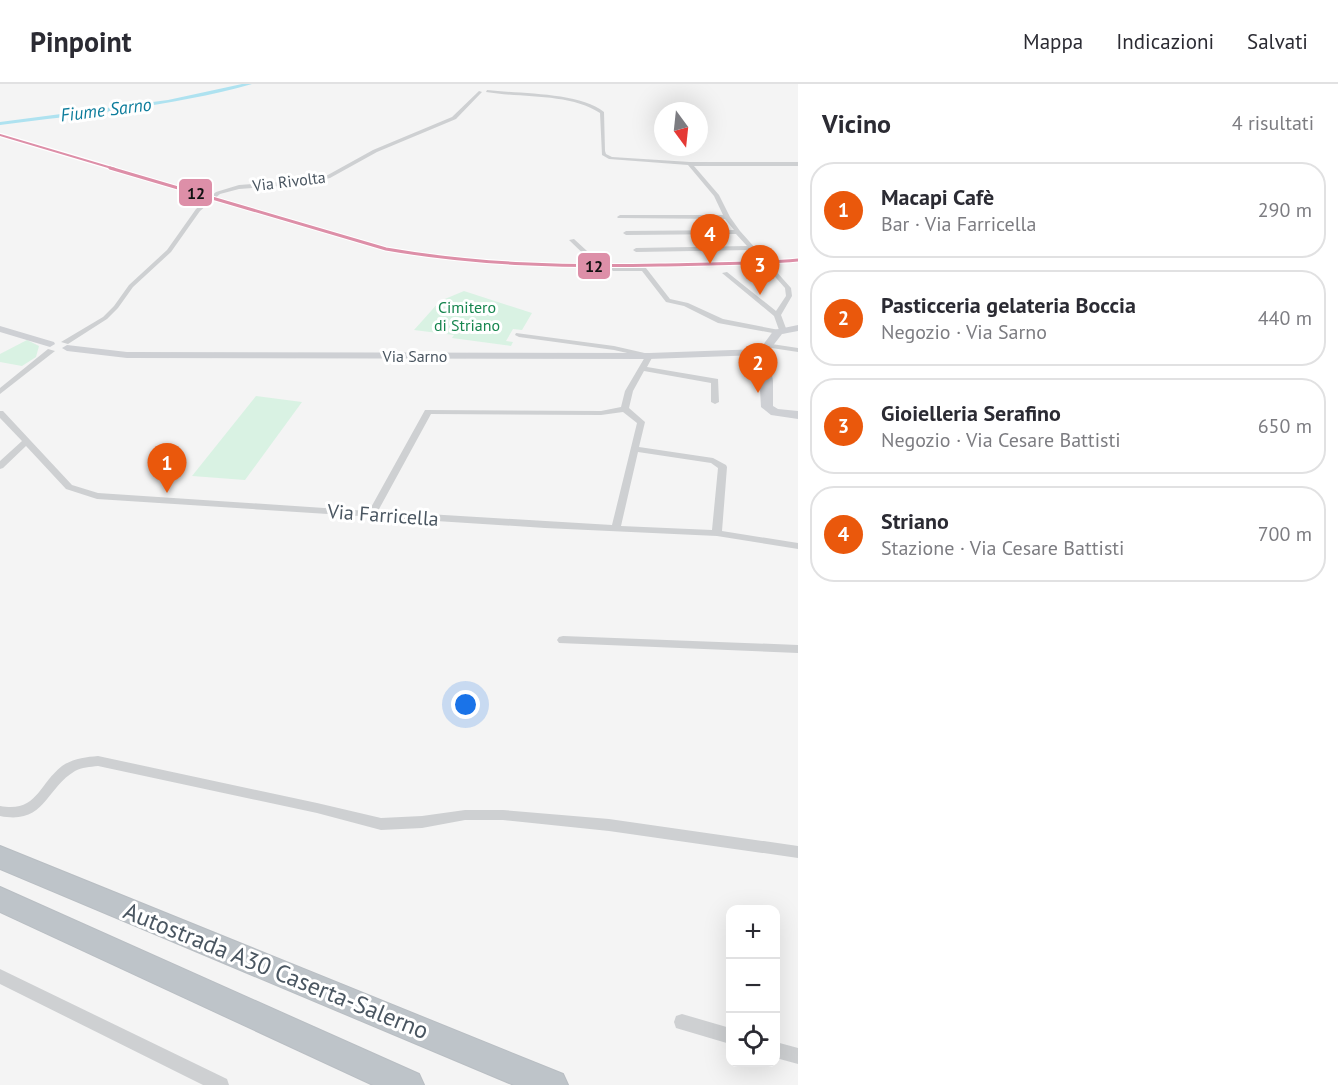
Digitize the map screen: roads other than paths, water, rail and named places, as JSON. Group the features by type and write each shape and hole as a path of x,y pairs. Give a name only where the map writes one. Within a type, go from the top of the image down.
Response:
{"highway":[{"name":"Autostrada A30 Caserta-Salerno","path":"0,857 552,1085"},
{"name":"Autostrada A30 Caserta-Salerno","path":"0,899 408,1085"}],"main road":[{"path":"798,327 780,331 765,348 767,407 775,412 798,415"},
{"path":"0,329 50,348"},
{"name":"Via Sarno","path":"50,348 66,345 128,355 649,356 765,348"}],"street":[{"name":"Via Rivolta","path":"66,345 117,307 131,286 169,251 198,210 218,193 239,187 306,182 328,177 375,151 454,117 484,91 488,84"},
{"path":"484,91 591,105 602,112 603,154 607,157 690,164 798,164"},
{"path":"690,164 717,196 727,217 738,232 788,288 789,296 777,315"},
{"path":"620,217 727,217"},
{"path":"626,233 738,232"},
{"path":"572,240 597,264 609,263 613,269 644,269 668,301 686,304 721,321 780,331 777,315 725,273"},
{"path":"636,250 753,249"},
{"path":"788,288 798,289"},
{"path":"519,335 614,348 649,356 629,391 625,409"},
{"path":"0,392 50,348"},
{"path":"765,348 798,350"},
{"path":"642,368 715,381 715,402"},
{"path":"372,514 429,412 601,413 625,409 641,422 616,528"},
{"name":"Via Farricella","path":"0,413 69,487 90,495 372,514 717,533 798,546"},
{"path":"0,466 26,442"},
{"path":"635,449 713,461 723,467 717,533"},
{"path":"563,640 798,649"},
{"path":"0,811 10,815 32,809 69,768 98,761 381,824 422,822 465,815 503,815 609,825 798,852"},
{"path":"0,976 221,1085"},
{"path":"682,1022 726,1035"},
{"path":"780,1051 798,1056"}],"water":[{"name":"Fiume Sarno","path":"242,84 252,84 190,99 0,125 0,122 168,100"}],"place":[{"name":"Striano","path":"710,264"},
{"name":"Gioielleria Serafino","path":"760,295"},
{"name":"Pasticceria gelateria Boccia","path":"758,393"},
{"name":"Macapi Cafè","path":"167,493"}],"park label":[{"name":"Cimitero di Striano","path":"467,316"}]}
